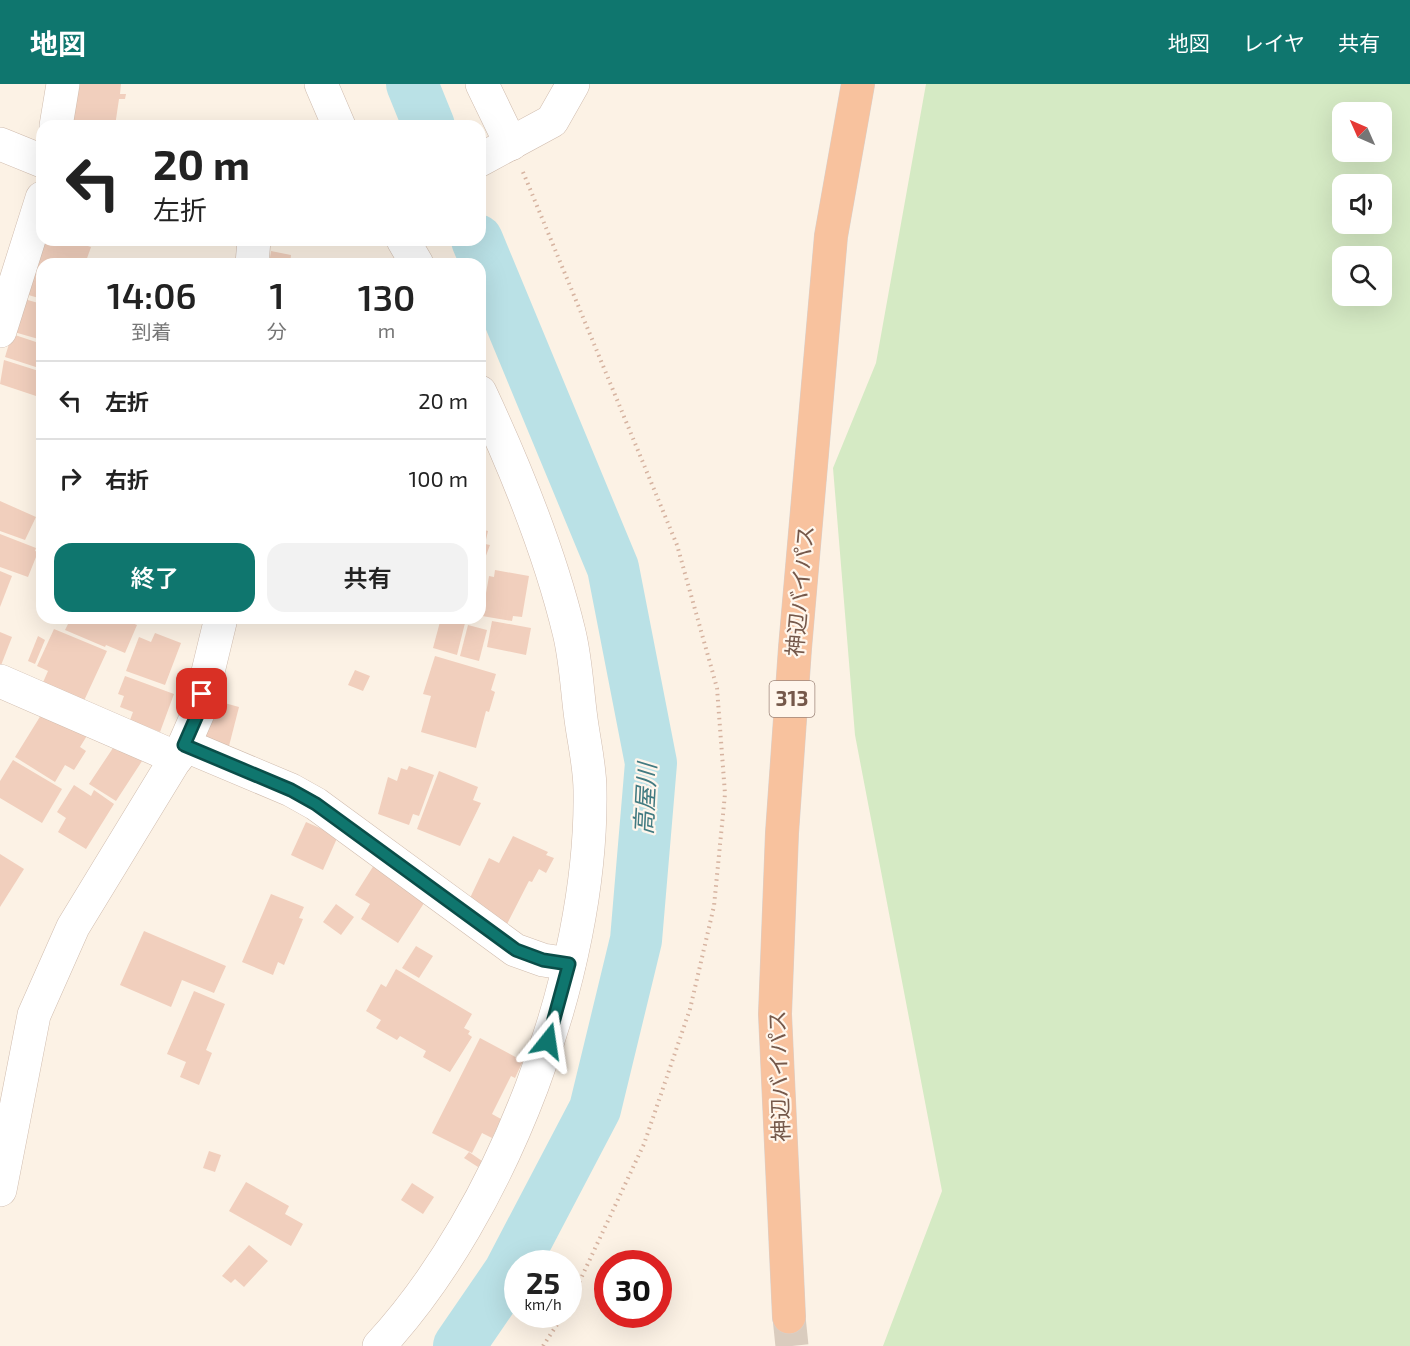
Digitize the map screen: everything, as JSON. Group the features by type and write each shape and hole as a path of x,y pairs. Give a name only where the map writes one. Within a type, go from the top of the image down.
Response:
{"highway":[{"name":"神辺バイパス","path":"789,1317 775,1014 782,833 795,648 831,236 858,84"}],"street":[{"path":"57,120 63,84"},
{"path":"321,84 330,120"},
{"path":"482,84 497,151 552,121 573,84"},
{"path":"0,144 36,159"},
{"path":"0,331 36,217"},
{"path":"380,1346 454,1248 508,1144 542,1060 569,964 582,900 590,789 570,633 522,482 486,405"},
{"path":"0,1190 38,1006 74,927 181,751 198,713 220,624"},
{"path":"0,681 181,751 291,790 316,804 516,950 543,960 569,964"}],"path":[{"path":"497,151 676,545 717,688 724,794 714,906 690,1009 644,1144 582,1276"},
{"path":"543,1346 555,1328"}],"green space":[{"path":"926,84 1410,84 1410,1346 883,1346 942,1191 855,735 833,468 876,363"}],"building":[{"path":"77,84 121,84 120,94 126,94 125,99 119,99 116,120 72,120"},
{"path":"41,246 91,247 87,258 37,258"},
{"path":"271,251 291,255 291,258 270,258"},
{"path":"36,261 36,297 25,294"},
{"path":"24,299 36,302 36,338 14,332"},
{"path":"12,334 36,342 36,367 5,357"},
{"path":"4,360 36,370 36,396 0,384"},
{"path":"0,501 36,517 25,540 0,531"},
{"path":"0,534 36,548 36,557 28,577 0,567"},
{"path":"486,544 490,545 486,556"},
{"path":"495,570 529,576 522,617 513,616 512,621 486,617 489,576 494,577"},
{"path":"0,571 12,576 0,607"},
{"path":"492,621 531,628 526,655 487,647"},
{"path":"68,624 137,625 125,653 65,630"},
{"path":"439,624 465,624 457,655 433,648"},
{"path":"468,625 487,630 479,661 460,656"},
{"path":"54,629 107,651 82,705 41,687 48,671 37,666"},
{"path":"0,632 12,637 0,668"},
{"path":"155,633 181,643 165,685 126,671 139,637 151,642"},
{"path":"38,636 45,640 35,664 28,661"},
{"path":"435,656 496,674 491,690 495,692 489,712 486,711 476,748 421,732 431,696 423,694"},
{"path":"355,670 370,676 363,691 348,685"},
{"path":"125,676 174,694 160,732 130,720 133,712 120,707 124,696 118,694"},
{"path":"210,699 239,707 229,746 200,739"},
{"path":"46,707 88,734 80,747 86,751 74,770 65,765 55,782 15,757"},
{"path":"123,744 144,758 116,801 89,784 113,748 118,751"},
{"path":"13,760 62,789 42,823 0,798 0,781"},
{"path":"409,766 434,775 419,816 413,814 409,825 378,814 388,777 397,781 401,768 407,770"},
{"path":"439,771 478,787 473,800 481,803 460,846 417,829"},
{"path":"74,785 91,796 94,790 114,804 86,849 58,832 66,818 57,812"},
{"path":"306,822 338,836 323,870 291,855"},
{"path":"513,836 548,852 546,855 554,858 546,873 539,869 532,882 529,881 506,926 469,900 489,858 499,863"},
{"path":"0,854 24,869 0,907"},
{"path":"376,862 428,897 398,943 361,919 370,904 355,895"},
{"path":"271,894 304,907 299,918 303,919 284,965 278,962 273,975 242,962"},
{"path":"336,904 354,917 341,935 323,922"},
{"path":"144,931 226,966 214,993 182,980 171,1007 120,985"},
{"path":"416,946 433,956 419,978 402,968"},
{"path":"396,969 472,1014 464,1028 470,1031 468,1034 472,1037 450,1072 423,1057 426,1051 400,1036 397,1040 376,1028 381,1020 366,1011 381,984 386,987"},
{"path":"194,991 225,1004 206,1050 212,1053 199,1085 180,1077 186,1062 167,1054"},
{"path":"480,1038 523,1061 515,1078 511,1076 492,1114 501,1119 492,1138 482,1133 472,1153 432,1133"},
{"path":"209,1151 221,1155 215,1172 203,1168"},
{"path":"469,1152 482,1161 478,1167 464,1158"},
{"path":"246,1182 289,1206 285,1214 303,1224 291,1246 229,1211"},
{"path":"412,1183 434,1197 423,1214 401,1200"},
{"path":"249,1245 268,1261 244,1287 235,1279 231,1283 222,1276"}],"waterway":[{"name":"高屋川","path":"412,84 427,120"},
{"name":"高屋川","path":"479,246 484,258"},
{"name":"高屋川","path":"459,1346 509,1273 595,1109 636,940 651,763 613,568 486,262"}],"tunnel":[{"path":"789,1317 792,1346"}],"route":[{"path":"202,694 198,713 184,745 291,790 316,804 516,950 527,956 569,964 548,1041"}]}
